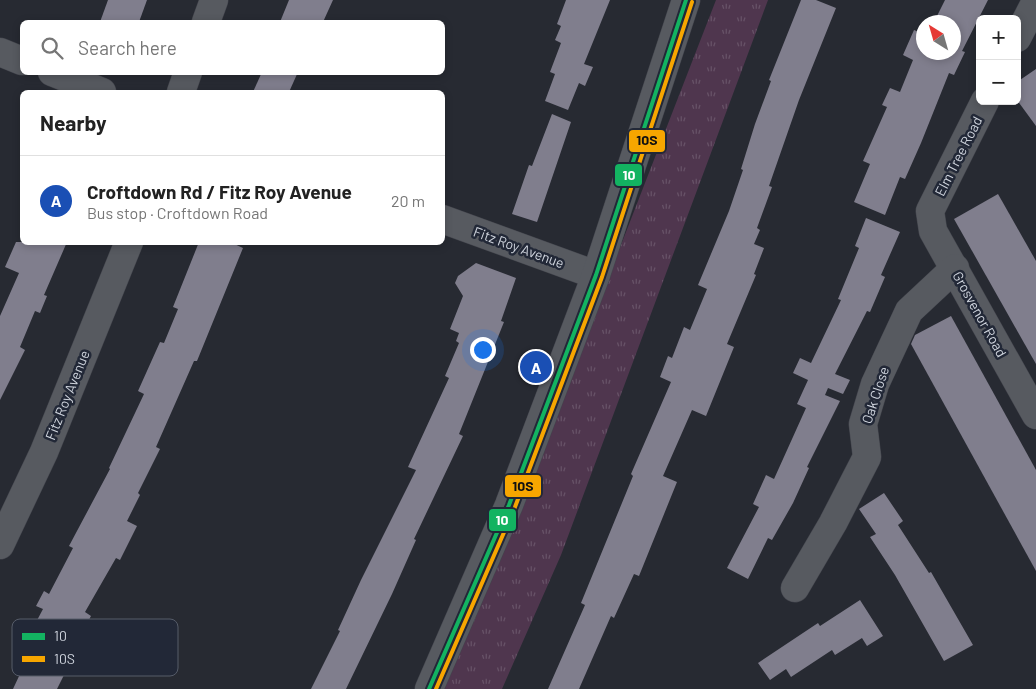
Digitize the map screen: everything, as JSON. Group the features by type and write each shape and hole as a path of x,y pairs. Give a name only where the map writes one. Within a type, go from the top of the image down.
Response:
{"street":[{"path":"207,20 214,0"},
{"path":"429,689 508,505 596,275 686,0"},
{"path":"1021,31 1035,5"},
{"path":"0,52 20,60"},
{"path":"60,75 97,90"},
{"path":"182,90 187,75"},
{"name":"Elm Tree Road","path":"930,211 983,105"},
{"name":"Grosvenor Road","path":"930,211 932,231 955,268 1036,415"},
{"name":"Fitz Roy Avenue","path":"445,220 596,275"},
{"name":"Fitz Roy Avenue","path":"0,545 44,452 128,245"},
{"name":"Oak Close","path":"795,588 833,523 867,457 863,424 876,384 909,311 955,268"}],"green space":[{"path":"716,0 768,0 561,555 502,689 441,689 619,250"}],"building":[{"path":"108,0 147,0 140,20 101,20"},
{"path":"289,0 333,0 324,20 281,20"},
{"path":"566,0 610,0 584,64 593,67 585,86 579,83 568,110 545,101 555,74 550,72 561,43 555,40 561,26 557,24"},
{"path":"801,0 816,0 836,8 799,100 769,186 772,187 757,228 760,230 754,244 764,248 754,274 756,275 727,344 734,347 706,416 692,410 663,476 677,482 639,576 634,574 614,618 611,616 579,689 548,689 585,605 581,603 633,476 631,474 671,382 660,377 668,356 672,358 684,327 690,330 707,289 698,285 729,211 743,170 741,169 755,124 771,81 769,80"},
{"path":"945,0 988,0 980,15 976,15 976,24 962,51 965,52 954,75 949,73 905,179 900,177 885,215 854,202 870,164 863,161 887,107 882,105 890,88 900,92 913,60 903,55 914,30 916,31 916,60 961,60 961,15 938,15"},
{"path":"1036,69 1036,126 1021,105 1021,79"},
{"path":"261,75 297,75 290,90 254,90"},
{"path":"552,114 571,122 537,222 512,214 529,165 532,166"},
{"path":"998,194 1036,261 1036,364 954,219"},
{"path":"866,218 900,232 881,275 885,277 870,312 867,311 835,374 850,380 843,394 828,388 825,395 840,401 807,467 809,468 793,503 772,540 768,538 748,579 727,568 759,507 753,504 766,475 774,479 806,408 797,404 808,380 793,373 800,358 811,363 841,300 838,299 859,248 855,246"},
{"path":"16,242 20,242 20,245 66,245 44,295 47,296 40,313 35,311 20,347 25,350 0,400 0,316 19,273 5,267"},
{"path":"198,245 236,245 243,248 197,361 194,361 156,447 160,449 138,493 140,495 127,521 137,526 120,560 116,558 85,612 91,616 89,619 38,619 43,609 36,606 44,591 49,594 73,548 69,546 110,469 144,394 138,391 160,342 164,343 178,309 173,307"},
{"path":"476,263 516,278 501,321 504,322 459,434 463,436 414,539 416,540 392,594 346,689 311,689 340,631 338,630 361,580 416,470 408,467 449,378 445,376 459,343 456,341 459,333 450,329 463,296 455,283 458,276"},
{"path":"951,316 1036,470 1036,571 911,344 915,335"},
{"path":"884,493 903,521 898,525 929,573 931,572 973,645 944,661 895,575 870,537 876,534 859,509"},
{"path":"860,600 883,636 867,646 862,638 835,655 832,650 791,677 786,669 770,680 758,663 818,623 820,626"},
{"path":"19,676 64,676 57,689 13,689"}],"transit line":[{"name":"10","path":"429,689 509,505 596,275 686,0"},
{"name":"10S","path":"436,689 515,507 602,277 692,2"}],"place":[{"name":"Croftdown Rd / Fitz Roy Avenue","path":"536,367"}]}
